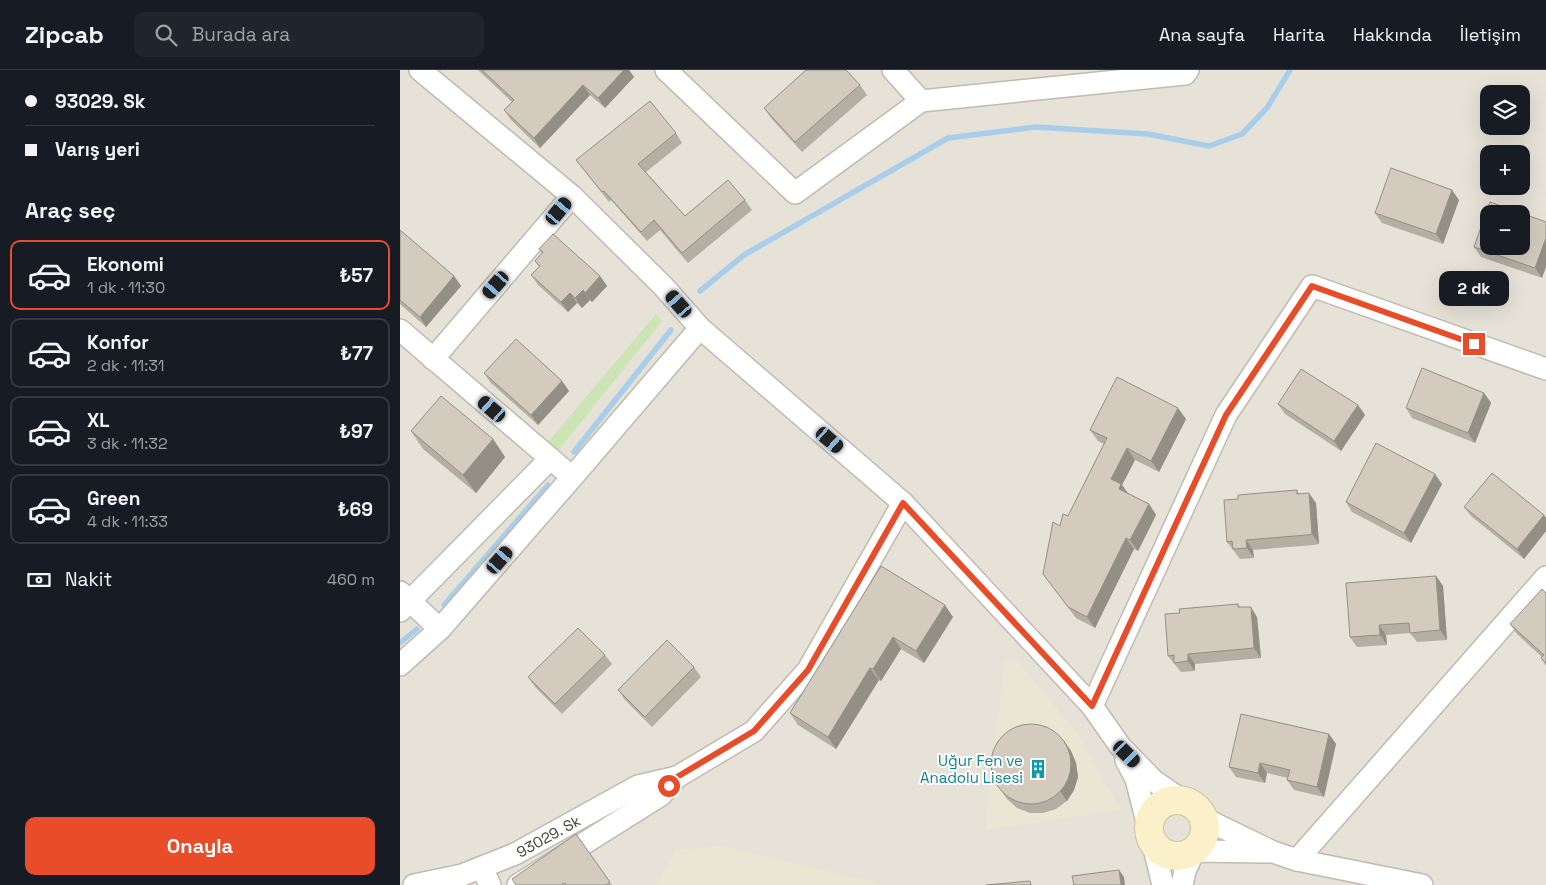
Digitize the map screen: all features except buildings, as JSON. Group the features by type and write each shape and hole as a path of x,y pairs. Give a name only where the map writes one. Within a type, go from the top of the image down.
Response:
{"street":[{"path":"420,70 572,196 664,287 700,328 903,503 1092,706 1120,746 1136,779 1163,885"},
{"path":"666,70 795,193 921,101 1185,74 1188,70"},
{"path":"893,70 921,101"},
{"path":"433,359 572,196"},
{"path":"1092,706 1226,415 1312,286 1546,369"},
{"path":"400,665 440,629 700,328"},
{"path":"400,330 572,477"},
{"path":"440,629 404,601 550,459"},
{"name":"93029. Sk","path":"518,885 661,795 677,777 754,731 808,670 903,503"},
{"path":"1297,860 1546,577"},
{"path":"1120,746 1154,780 1183,801"},
{"name":"93029. Sk","path":"414,885 462,875 486,876 516,854 638,786 677,777"},
{"path":"1182,885 1185,871 1194,851 1204,836 1205,827 1199,810 1192,804 1173,800 1164,803 1156,809 1151,817 1151,835 1159,851 1167,855 1185,856 1194,851 1273,852"},
{"path":"1203,818 1273,852 1297,860 1422,885"}],"shaded area":[{"path":"400,70 1546,70 1546,885 400,885"},
{"path":"1016,660 1078,734 1121,810 985,830 1005,662"},
{"path":"722,846 880,885 656,885 675,850"}],"green space":[{"path":"656,314 662,321 558,451 548,442"}],"waterway":[{"path":"700,291 744,255 948,138 1035,127 1148,134 1209,146 1242,134 1267,108 1290,70"},
{"path":"574,452 671,330"},
{"path":"444,605 548,485"},
{"path":"400,643 417,629"}],"place":[{"name":"Uğur Fen ve Anadolu Lisesi","path":"1038,769"}],"route":[{"path":"669,786 677,777 754,731 808,670 903,503 1092,706 1226,415 1312,286 1474,344"}]}
